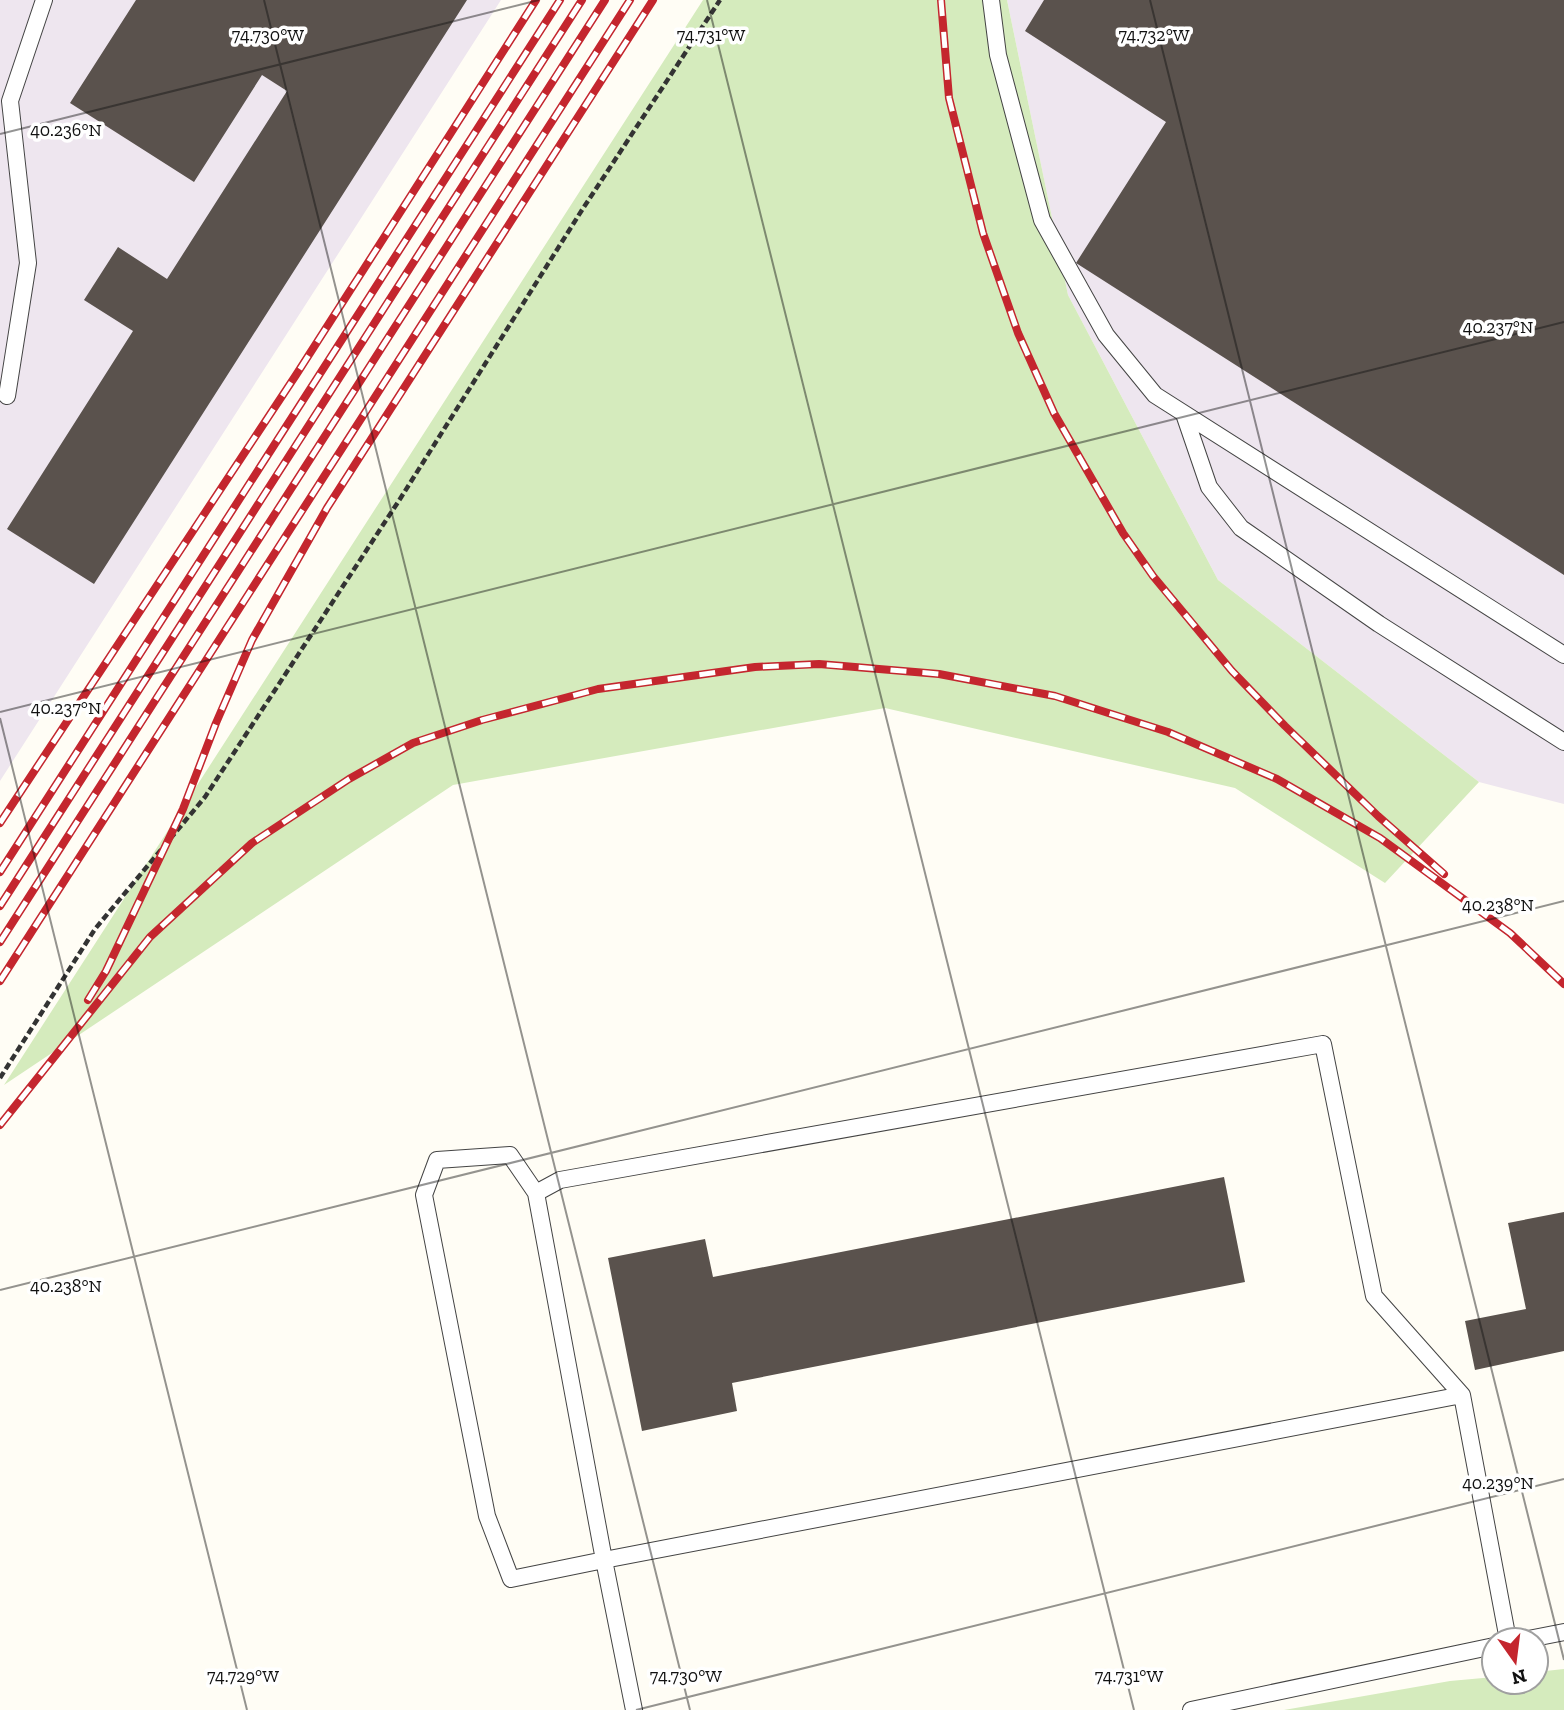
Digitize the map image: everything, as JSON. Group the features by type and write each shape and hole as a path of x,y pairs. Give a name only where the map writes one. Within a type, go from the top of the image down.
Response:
{"lane":[{"path":"7,396 28,263 10,101 44,0"},
{"path":"991,0 998,55 1042,220 1106,335 1155,395 1564,655"},
{"path":"1184,414 1209,487 1241,528 1379,624 1564,742"},
{"path":"536,1193 561,1180 1323,1044 1374,1296 1462,1395 1505,1626"},
{"path":"634,1710 604,1560 536,1193 510,1155 437,1160 424,1195 487,1516 511,1579 604,1560 1462,1395"},
{"path":"1191,1710 1480,1649"}],"path":[{"path":"0,1078 95,929 205,797 720,0"}],"shaded area":[{"path":"0,0 501,0 0,781"},
{"path":"1007,0 1564,0 1564,804 1479,782 1218,580 1068,295"}],"green space":[{"path":"703,0 1007,0 1068,295 1218,580 1479,782 1385,883 1235,788 885,708 453,785 4,1085"},
{"path":"1564,1669 1564,1710 1284,1710 1450,1681 1480,1678 1480,1696 1550,1696 1550,1670"}],"building":[{"path":"136,0 467,0 94,584 7,529 133,331 84,300 118,247 167,279 287,91 262,75 194,182 70,103"},
{"path":"1044,0 1564,0 1564,575 1076,263 1166,122 1025,31"},
{"path":"1224,1177 1245,1282 732,1383 737,1411 642,1431 608,1258 705,1239 713,1277"},
{"path":"1564,1212 1564,1351 1475,1370 1465,1321 1526,1309 1508,1223"}],"railway":[{"path":"0,823 296,375 536,0"},
{"path":"0,872 560,0"},
{"path":"0,906 582,0"},
{"path":"0,942 605,0"},
{"path":"0,981 630,0"},
{"path":"88,1000 106,971 183,809 252,640 327,508 653,0"},
{"path":"941,0 949,98 983,233 1018,333 1054,413 1123,533 1153,576 1232,671 1378,816 1444,874"},
{"path":"0,1125 150,937 252,843 349,779 413,743 482,720 598,689 755,667 819,664 939,674 1055,696 1168,732 1277,779 1380,838 1510,933 1564,984"}]}
